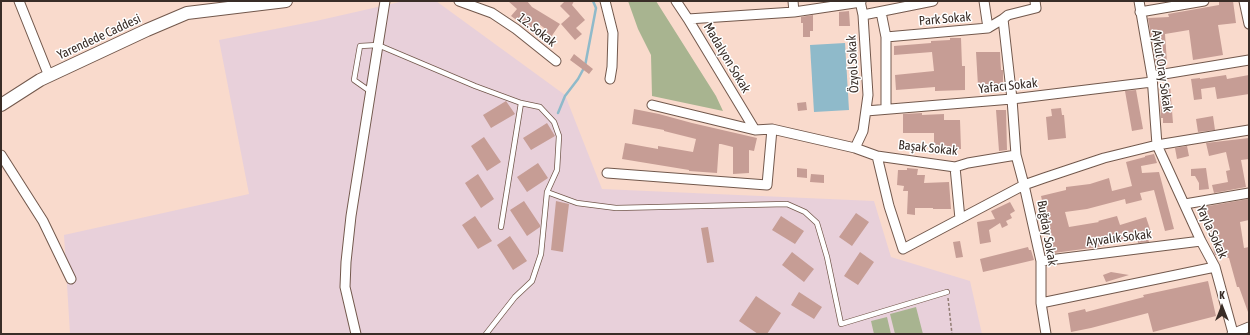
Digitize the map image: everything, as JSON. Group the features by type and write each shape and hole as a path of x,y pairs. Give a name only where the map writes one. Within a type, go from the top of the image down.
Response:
{"main road":[{"name":"Yarendede Caddesi","path":"1,105 40,80 146,30 187,13 284,1"}],"street":[{"path":"19,1 49,76"},
{"path":"356,334 345,287 346,262 351,216 385,1"},
{"name":"12. Sokak","path":"459,1 492,13 516,29 556,61"},
{"path":"605,1 613,33 612,67 610,79"},
{"name":"Madalyon Sokak","path":"676,1 755,130"},
{"path":"793,1 794,12"},
{"path":"688,19 794,12 860,1"},
{"name":"Özyol Sokak","path":"855,148 863,131 868,95 863,15 860,1"},
{"path":"863,15 933,1"},
{"path":"984,1 988,28"},
{"name":"Park Sokak","path":"886,37 988,28 1008,15 1036,8 1035,1"},
{"name":"Aykut Oray Sokak","path":"1138,1 1152,79 1157,145"},
{"path":"1140,12 1204,1"},
{"path":"1244,1 1249,24"},
{"path":"881,12 886,37 886,109"},
{"path":"1003,19 1012,99 1016,156 1024,185"},
{"name":"Yafacı Sokak","path":"866,111 1012,99 1152,79 1249,60"},
{"name":"Başak Sokak","path":"652,105 755,130 772,129 855,148 877,156 955,167 968,163 1016,156"},
{"path":"608,173 767,185 772,129"},
{"path":"877,156 889,206 903,249 1024,185 1104,158 1157,145 1249,130"},
{"name":"Yayla Sokak","path":"1157,145 1215,268 1232,334"},
{"path":"1,155 43,221 71,280"},
{"path":"955,167 960,218"},
{"name":"Buğday Sokak","path":"1024,185 1041,261 1041,303 1046,334"},
{"path":"1185,204 1249,193"},
{"name":"Ayvalık Sokak","path":"1041,261 1201,241"},
{"path":"1041,303 1215,268"},
{"path":"1232,334 1249,327"}],"lane":[{"path":"371,92 354,80 360,46 378,45 521,103 540,106 554,122 560,136 557,170 547,192 542,254 532,281 515,297 486,334"},
{"path":"500,227 521,103"},
{"path":"547,192 578,202 616,208 787,204 805,212 817,223 827,257 841,324 947,292"}],"path":[{"path":"947,292 952,334"}],"shaded area":[{"path":"404,1 436,1 565,95 602,189 874,201 891,257 970,281 982,334 70,334 64,235 249,194 219,40 316,21"}],"green space":[{"path":"628,1 656,1 716,96 723,111 652,96 651,55 638,29"},
{"path":"916,307 923,334 895,334 890,314"},
{"path":"887,317 891,334 874,334 871,321"}],"water":[{"path":"845,43 849,110 814,112 810,45"}],"building":[{"path":"508,1 527,1 532,7 560,24 551,37 556,41 551,47 540,39 547,30 536,22 530,30 511,16 517,9"},
{"path":"565,1 574,1 572,5 585,20 576,28 582,34 575,40 561,24 570,16 560,6"},
{"path":"1233,1 1236,23 1218,25 1223,55 1193,60 1189,30 1165,34 1167,63 1156,64 1148,18 1169,17 1168,14 1219,5 1219,2"},
{"path":"849,11 850,26 839,26 839,12"},
{"path":"813,15 813,31 810,31 810,37 803,37 803,23 801,23 801,17"},
{"path":"950,38 961,38 962,66 965,66 965,90 935,91 935,87 896,90 895,75 934,71 932,52 894,55 894,46 931,43 931,41 950,40"},
{"path":"976,52 1000,52 1001,70 1003,70 1003,84 978,86"},
{"path":"574,54 593,69 589,74 570,60"},
{"path":"1226,75 1227,79 1249,75 1249,94 1217,99 1215,87 1201,89 1202,99 1194,100 1191,79"},
{"path":"1170,85 1173,123 1163,123 1163,118 1161,118 1160,86"},
{"path":"1136,90 1143,129 1132,131 1125,91"},
{"path":"506,101 515,114 491,128 483,115"},
{"path":"806,102 807,110 798,111 797,103"},
{"path":"1061,108 1062,115 1064,115 1066,138 1048,140 1046,117 1052,116 1051,109"},
{"path":"634,109 757,138 754,151 749,150 749,173 733,174 733,147 721,144 719,144 717,173 689,171 622,159 625,143 658,149 658,146 693,152 696,139 664,130 632,124"},
{"path":"996,110 1006,110 1007,150 999,151"},
{"path":"922,113 922,115 944,114 944,120 960,120 961,149 934,149 934,133 903,133 903,114"},
{"path":"1213,116 1215,130 1198,132 1196,119"},
{"path":"547,123 555,136 531,150 523,138"},
{"path":"484,137 501,162 487,171 471,146"},
{"path":"1249,138 1249,159 1241,160 1246,187 1214,193 1212,185 1228,182 1226,171 1230,170 1226,152 1209,156 1206,143"},
{"path":"1187,146 1189,156 1177,159 1175,148"},
{"path":"1154,154 1157,163 1141,166 1142,173 1159,172 1174,229 1165,231 1154,190 1140,193 1142,200 1126,204 1125,199 1087,209 1065,212 1069,227 1099,222 1098,221 1117,216 1120,225 1146,217 1151,232 1146,233 1149,242 1138,243 1137,236 1098,247 1054,253 1041,196 1066,190 1066,187 1090,184 1109,178 1112,191 1132,186 1126,162"},
{"path":"538,163 548,178 527,192 517,177"},
{"path":"797,168 807,169 807,178 797,177"},
{"path":"907,168 918,169 917,175 925,175 924,183 949,182 951,209 915,208 915,215 907,214 908,191 903,191 904,186 897,185 898,170 907,170"},
{"path":"1206,168 1209,189 1199,190 1199,183 1195,176 1191,176 1191,169"},
{"path":"478,174 494,199 481,208 465,183"},
{"path":"811,174 824,175 824,183 810,182"},
{"path":"1248,199 1249,220 1240,222 1244,248 1249,247 1248,312 1239,287 1237,287 1229,258 1223,257 1223,254 1215,255 1203,207"},
{"path":"524,201 540,225 540,227 527,236 510,210"},
{"path":"556,201 569,204 563,252 551,250"},
{"path":"1010,202 1015,211 1010,214 1012,218 1006,221 1008,225 1002,228 1000,223 989,230 991,242 980,244 977,222 995,219 991,211"},
{"path":"856,213 869,222 852,246 839,237"},
{"path":"475,216 492,241 478,249 462,225"},
{"path":"781,216 804,231 795,244 772,230"},
{"path":"708,227 714,262 707,263 701,228"},
{"path":"510,236 527,261 513,270 497,245"},
{"path":"960,241 963,257 956,258 953,242"},
{"path":"1028,247 1029,250 1031,250 1034,260 983,272 980,259"},
{"path":"792,252 814,269 804,282 782,265"},
{"path":"860,252 874,262 858,285 844,276"},
{"path":"1111,272 1129,275 1106,282 1103,275"},
{"path":"1208,281 1216,316 1153,332 1148,313 1071,332 1068,313 1085,309 1086,312 1144,297 1143,295"},
{"path":"799,292 822,307 814,319 791,305"},
{"path":"756,296 781,313 767,334 758,334 739,321"}],"waterway":[{"path":"558,113 565,96 578,79 585,66 596,8 593,1"}]}
